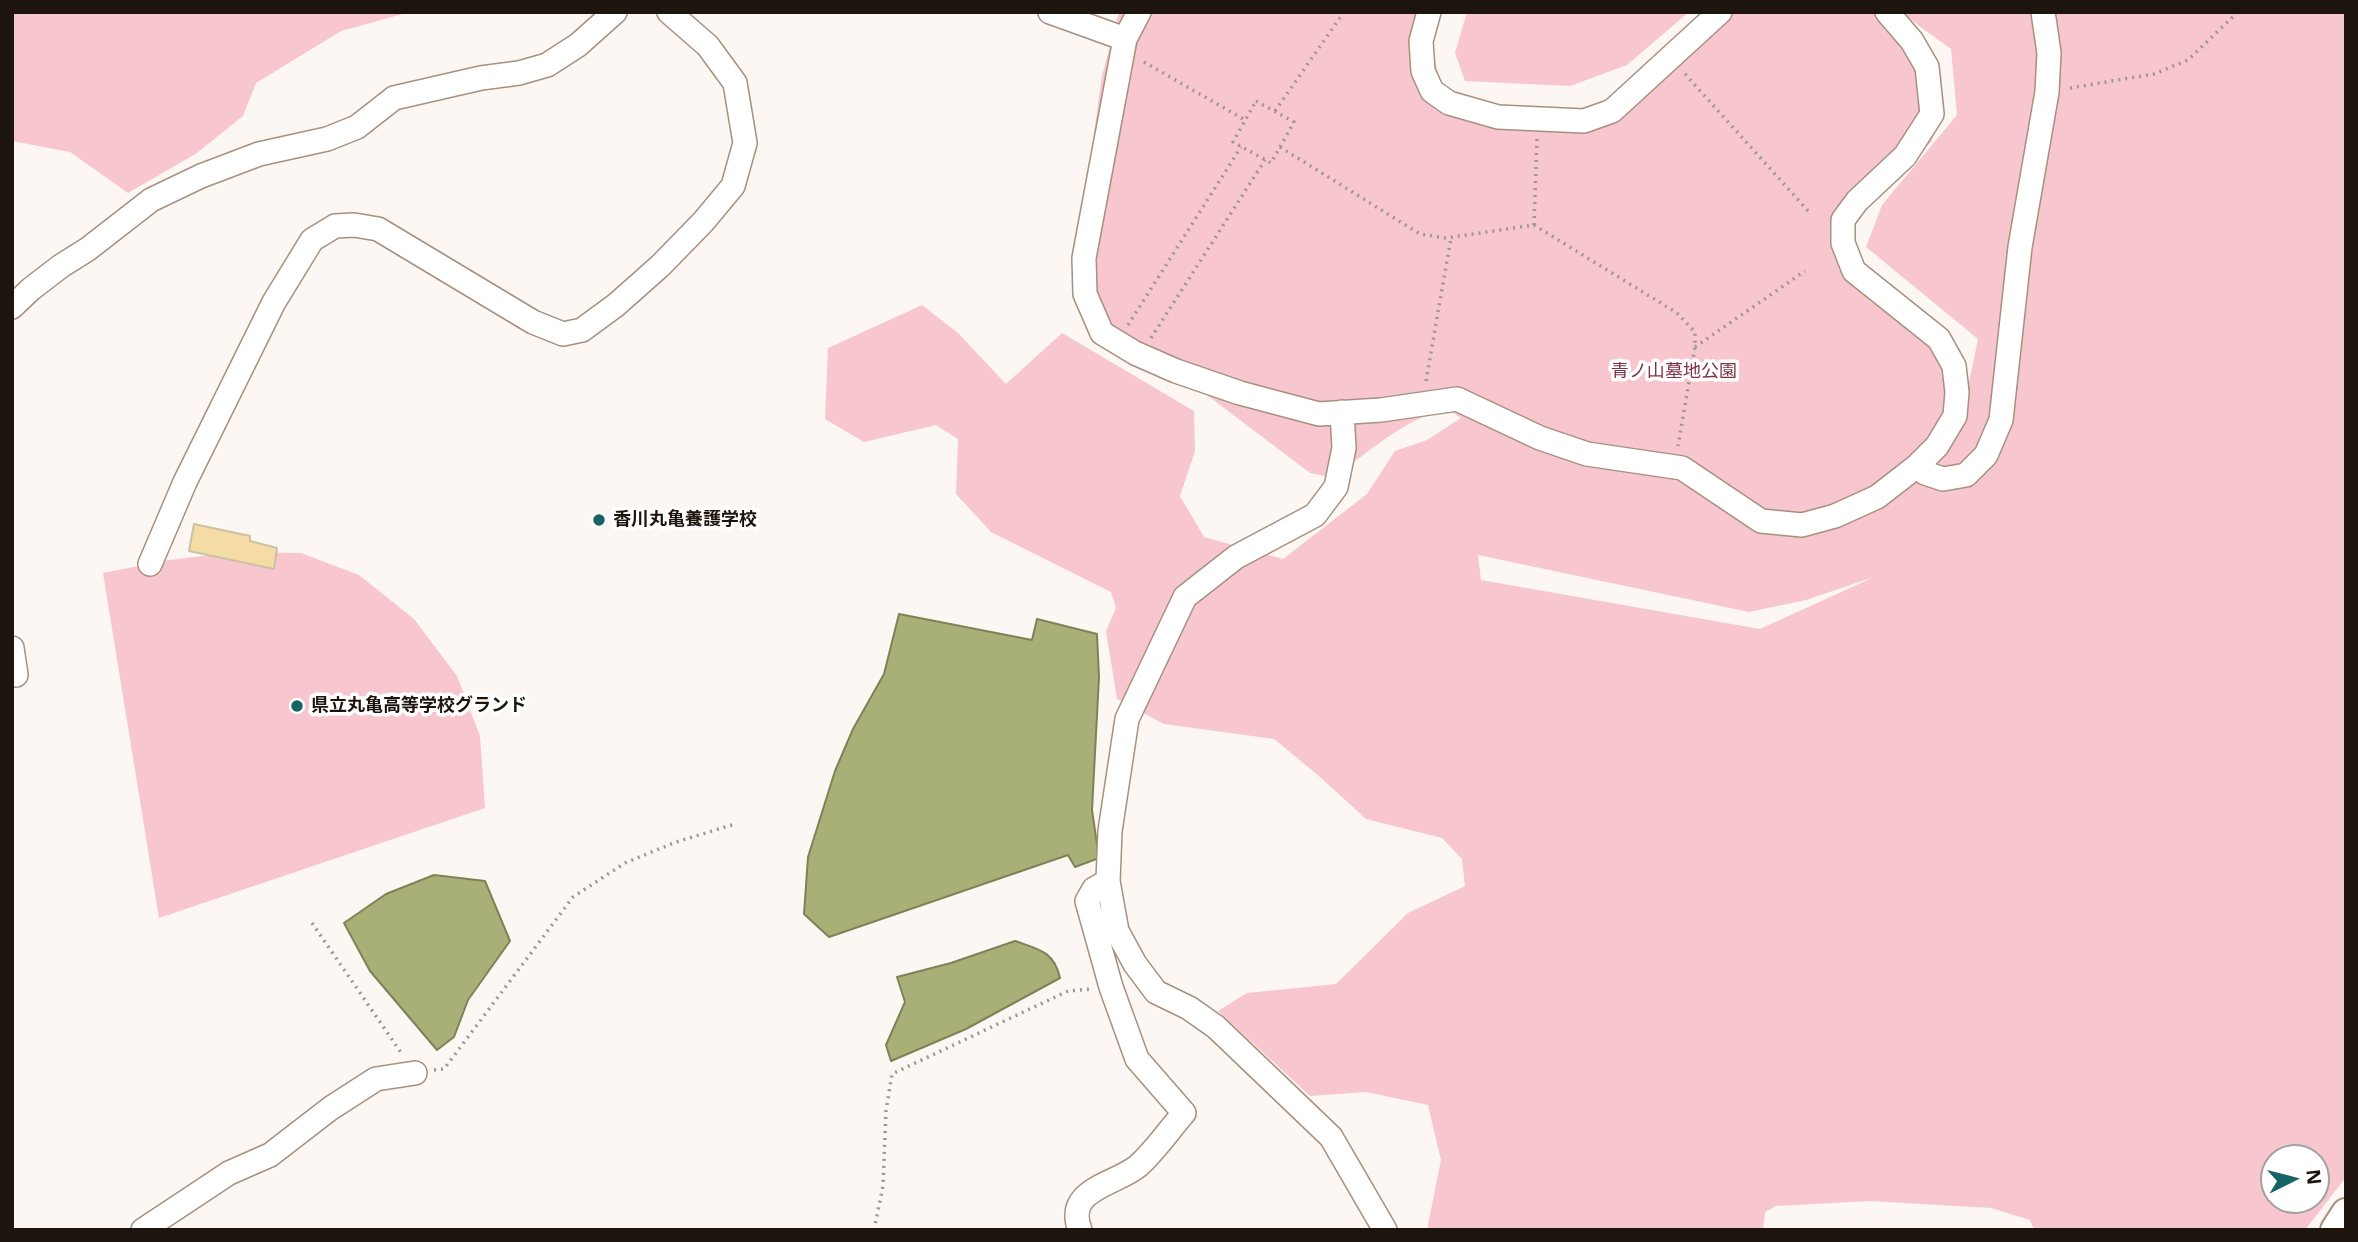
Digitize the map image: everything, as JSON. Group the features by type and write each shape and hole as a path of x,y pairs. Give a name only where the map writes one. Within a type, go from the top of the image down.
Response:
{"main road":[{"path":"2335,1230 2346,1213"}],"street":[{"path":"12,307 61,266 88,249 151,200 201,176 259,154 327,139 357,127 394,98 547,65 578,45 615,12"},
{"path":"150,564 185,482 268,314 312,240 335,226 354,225 378,229 533,322 563,334 582,330 616,305 660,266 703,222 733,187 745,144 735,83 708,46 669,12"},
{"path":"1050,12 1124,44"},
{"path":"1139,12 1124,44 1084,258 1085,294 1102,333 1140,355 1176,371 1240,393 1319,414 1457,399 1540,438 1587,454 1682,468 1762,522 1802,525 1835,516 1877,497 1917,466 1937,446 1955,416 1957,392 1954,366 1939,338 1854,271 1843,243 1843,220 1857,201 1905,156 1932,114 1927,67 1912,41 1887,12"},
{"path":"1429,12 1421,41 1423,71 1432,91 1449,103 1498,117 1584,121 1612,111 1720,12"},
{"path":"1917,466 1925,473 1943,479 1966,475 1986,455 2001,420 2020,247 2047,92 2049,52 2043,12"},
{"path":"1342,412 1344,448 1336,487 1315,515 1236,557 1185,597 1127,719 1110,831 1108,881 1117,931 1135,964 1156,992 1189,1008 1216,1027 1331,1138 1385,1230"},
{"path":"12,648 16,675"},
{"path":"1080,1230 1077,1209 1084,1196 1137,1166 1184,1113 1137,1059 1111,987 1087,901 1094,888 1108,881"},
{"path":"143,1230 229,1173 270,1155 331,1108 376,1079 415,1073"}],"path":[{"path":"1275,111 1344,12"},
{"path":"2047,92 2154,74 2188,60 2238,12"},
{"path":"1124,44 1245,120"},
{"path":"1670,58 1810,213"},
{"path":"1256,101 1275,111 1294,122 1271,163 1233,142 1256,101"},
{"path":"1534,225 1538,119"},
{"path":"1117,342 1241,147"},
{"path":"1280,147 1420,234 1451,238 1534,225 1677,313 1695,332 1695,347 1675,467"},
{"path":"1140,355 1265,160"},
{"path":"1422,404 1451,238"},
{"path":"1695,347 1805,271"},
{"path":"312,923 415,1073 444,1069 573,897 625,863 676,842 735,824"},
{"path":"874,1230 883,1186 886,1111 892,1074 1068,991 1111,987"}],"green space":[{"path":"12,12 410,12 341,31 256,83 243,116 197,153 128,193 70,152 12,141"},
{"name":"青ノ山墓地公園","path":"1119,12 1441,12 1432,45 1440,84 1454,96 1490,106 1543,111 1591,109 1624,91 1704,12 1896,12 1919,36 1941,75 1943,97 1939,120 1931,142 1861,210 1851,230 1854,252 1968,387 1978,339 1866,247 1882,205 1957,115 1951,49 1900,12 2346,12 2346,1177 2330,1198 2330,1144 2260,1144 2260,1214 2317,1214 2305,1230 2034,1230 2030,1220 1991,1208 1870,1201 1776,1206 1765,1212 1763,1230 1427,1230 1441,1160 1428,1105 1366,1092 1310,1096 1218,1011 1247,993 1336,984 1408,913 1465,886 1462,859 1442,838 1366,819 1274,739 1164,724 1117,699 1106,631 1116,608 1111,592 991,532 956,494 958,439 936,425 864,442 825,419 828,348 922,305 958,333 1006,384 1062,333 1194,411 1195,451 1180,496 1204,537 1283,559 1367,494 1395,451 1427,440 1461,418 1452,412 1440,412 1408,424 1334,478 1310,473 1203,392 1139,369 1109,351 1088,326 1073,258 1102,76","holes":["1478,555 1749,612 1806,600 1874,577 1760,629 1481,580"]},
{"path":"1467,12 1689,12 1627,65 1570,86 1465,81 1455,53"},
{"name":"県立丸亀高等学校グランド","path":"236,552 301,553 359,575 414,619 457,676 480,736 485,808 159,918 103,573 169,560"}],"shaded area":[{"path":"899,614 1032,640 1037,619 1097,634 1099,677 1092,810 1099,858 1075,867 1068,855 829,937 804,914 808,857 835,771 853,729 884,674"},
{"path":"434,875 485,881 510,941 468,1000 454,1037 437,1050 370,971 344,923 386,894"},
{"path":"1015,941 1044,952 1054,962 1060,978 966,1029 891,1061 886,1045 905,1002 897,977 951,963"}],"building":[{"path":"194,524 250,536 250,541 277,548 274,569 189,551"}],"place":[{"name":"香川丸亀養護学校","path":"599,520"},
{"name":"県立丸亀高等学校グランド","path":"297,706"}]}
